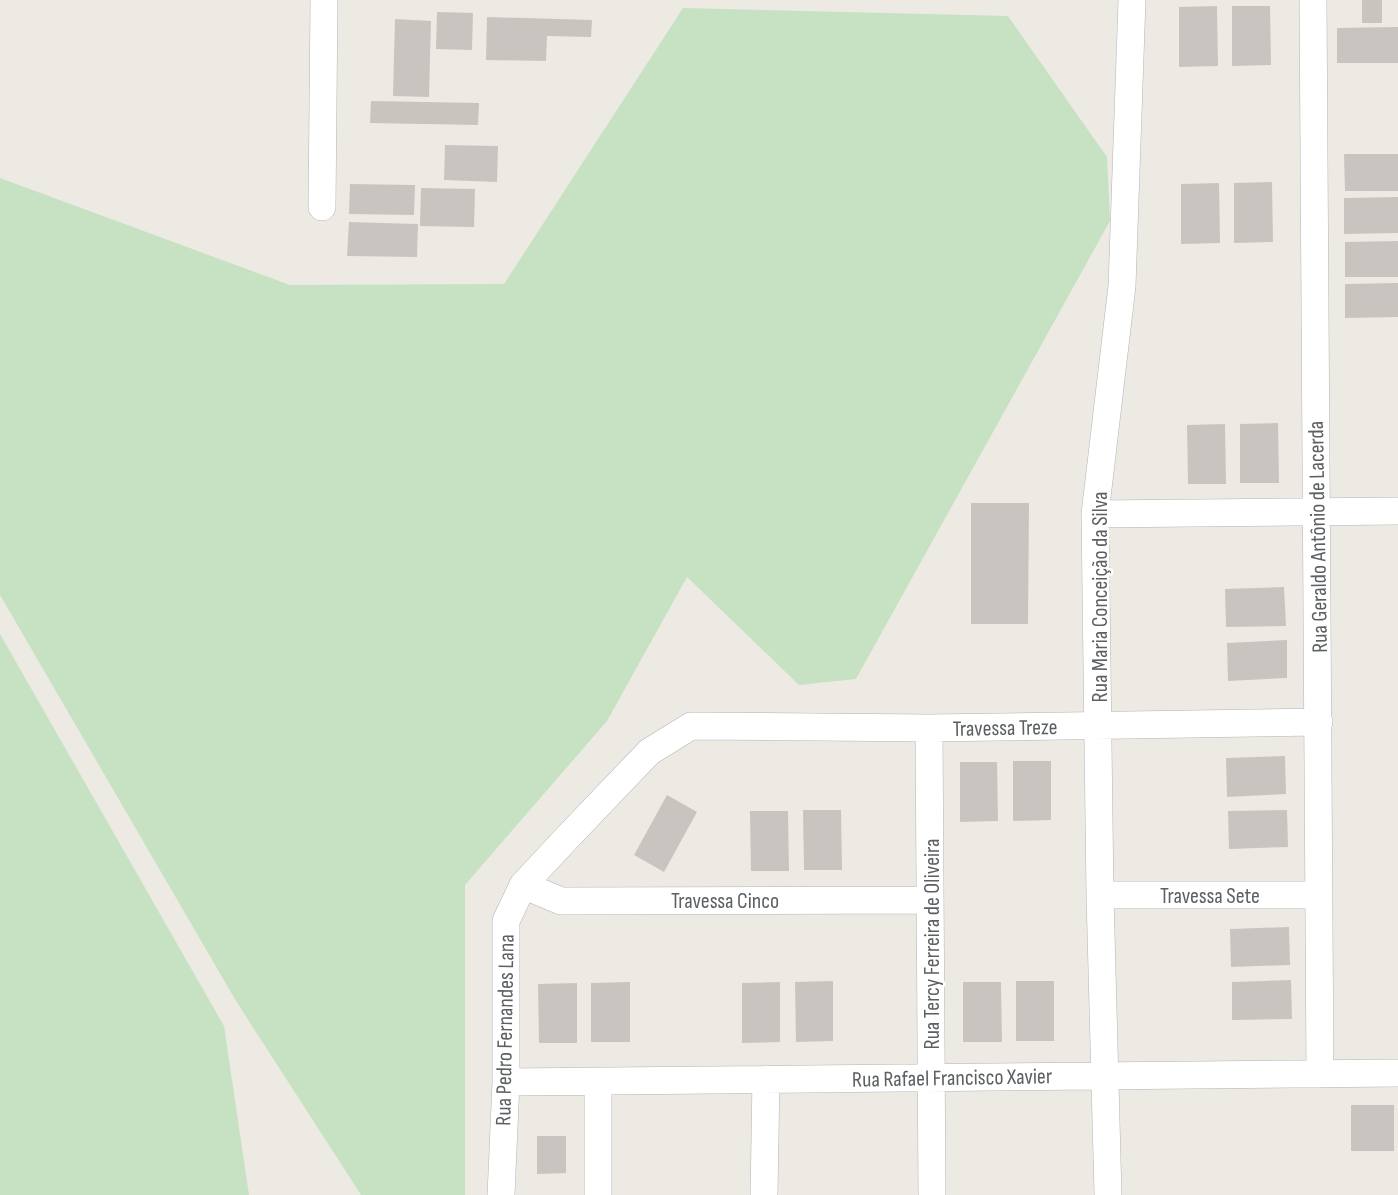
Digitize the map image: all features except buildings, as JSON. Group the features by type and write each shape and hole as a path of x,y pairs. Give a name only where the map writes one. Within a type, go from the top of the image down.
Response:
{"street":[{"path":"321,207 324,0"},
{"name":"Rua Maria Conceição da Silva","path":"1108,1195 1100,896 1095,514 1122,286 1132,0"},
{"name":"Rua Geraldo Antônio de Lacerda","path":"1313,0 1320,1074"},
{"path":"1095,514 1398,511"},
{"name":"Travessa Treze","path":"691,726 929,728 1319,722"},
{"name":"Rua Pedro Fernandes Lana","path":"501,1195 506,1082 506,921 523,885 649,752 691,726"},
{"name":"Rua Tercy Ferreira de Oliveira","path":"929,728 932,1195"},
{"name":"Travessa Cinco","path":"523,885 561,901 930,900"},
{"name":"Travessa Sete","path":"1100,896 1319,895"},
{"name":"Rua Rafael Francisco Xavier","path":"506,1082 598,1083 932,1076 1398,1073"},
{"path":"764,1195 766,1079"},
{"path":"598,1083 598,1195"}],"green space":[{"path":"683,8 1008,16 1107,157 1110,221 856,679 799,685 687,577 607,721 465,885 465,1195 361,1195 236,1001 0,595 0,178 290,285 504,284"},
{"path":"0,634 224,1026 249,1195 0,1195"}]}
